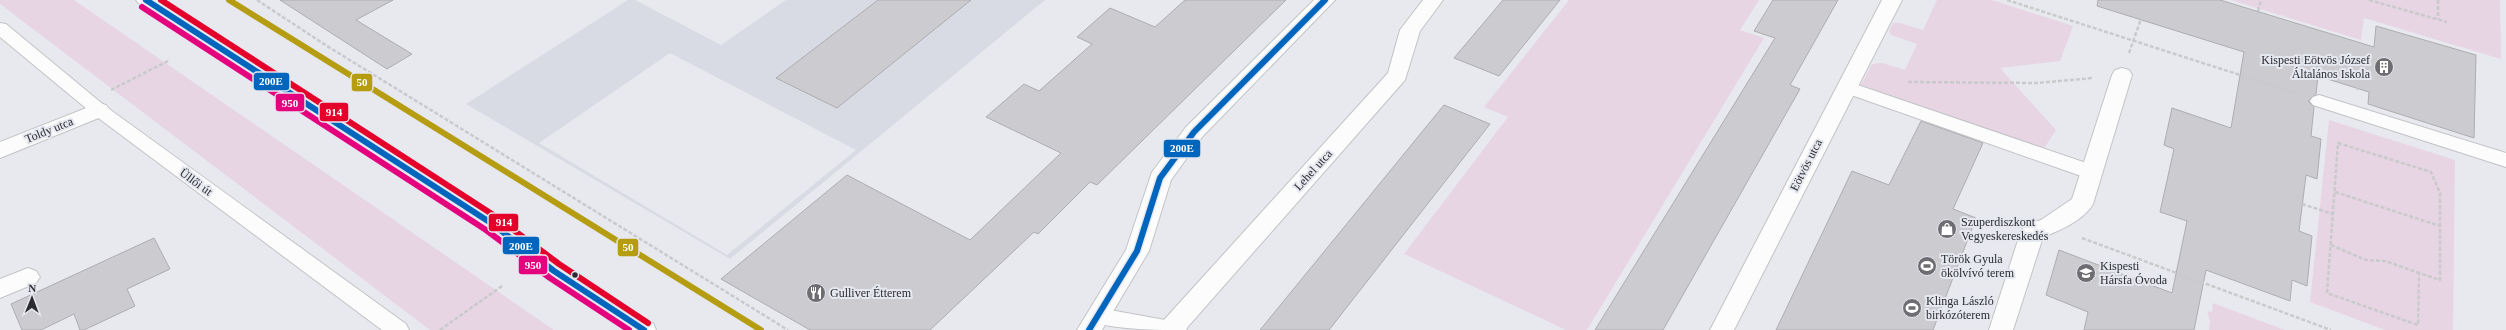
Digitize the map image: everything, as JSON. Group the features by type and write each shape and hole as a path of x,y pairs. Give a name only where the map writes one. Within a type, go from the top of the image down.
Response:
{"street":[{"path":"146,0 491,223 554,271 644,330"},
{"path":"1094,323 1138,251 1160,178 1194,132 1325,0"},
{"name":"Lehel utca","path":"1174,329 1398,75 1410,30 1433,0"},
{"name":"Eötvös utca","path":"1722,330 1892,0"},
{"path":"2001,330 2033,231 2049,226 2082,204 2122,75"},
{"name":"Toldy utca","path":"0,150 94,106"},
{"path":"0,289 28,277"}],"lane":[{"name":"Üllői út","path":"0,28 94,106 398,330"},
{"path":"1846,87 2091,172"},
{"path":"2319,101 2506,160"},
{"path":"1094,323 1174,329"}],"path":[{"path":"258,0 327,46 788,330"},
{"path":"2007,0 2319,101"},
{"path":"2258,11 2261,0"},
{"path":"2370,0 2447,22"},
{"path":"2438,0 2438,19"},
{"path":"1906,82 2036,83 2122,75 2142,16"},
{"path":"94,106 170,60"},
{"path":"2331,245 2366,260 2385,261 2440,280 2440,193 2431,172 2338,142 2327,293 2418,325 2419,273"},
{"path":"2335,192 2440,226"},
{"path":"2302,204 2333,214"},
{"path":"2049,226 2331,330"},
{"path":"440,330 502,286"}],"shaded area":[{"path":"0,0 74,0 554,330 430,330 0,4"},
{"path":"628,0 635,0 721,45 786,0 1045,0 730,259 466,104","holes":["670,53 856,150 727,255 539,143"]},
{"path":"1569,0 1759,0 1740,30 1764,38 1587,330 1566,330 1404,254 1508,117 1484,107"},
{"path":"1937,0 1992,0 2073,26 2060,61 2000,68 2056,130 2043,150 1861,85 1872,64 1882,63 1905,70 1917,44 1891,35 1889,31 1893,23 1900,23 1923,30"},
{"path":"2231,0 2500,0 2501,59 2364,18 2361,40"},
{"path":"2329,120 2455,160 2453,330 2385,330 2310,302"},
{"path":"2213,303 2285,330 2209,330 2210,321 2207,311 2212,312"}],"building":[{"path":"280,0 393,0 356,20 412,54 387,69"},
{"path":"878,0 971,0 837,108 776,78"},
{"path":"1185,0 1286,0 1097,185 1090,182 1038,234 1034,232 930,330 810,330 721,279 847,175 970,240 1061,153 986,117 1024,84 1039,91 1092,44 1077,37 1110,8 1155,27"},
{"path":"1503,0 1560,0 1499,76 1454,58"},
{"path":"1773,0 1838,0 1790,85 1800,89 1663,330 1595,330 1775,38 1754,31"},
{"path":"2098,0 2220,0 2374,47 2376,26 2476,55 2474,138 2368,104 2369,92 2318,76 2316,94 2308,101 2314,107 2311,136 2321,139 2317,179 2306,175 2299,231 2312,236 2307,286 2292,280 2290,301 2206,270 2194,330 2084,330 2088,312 2046,295 2059,250 2172,293 2187,221 2160,212 2174,149 2164,145 2172,108 2231,128 2244,52 2097,6"},
{"path":"1444,105 1490,124 1329,330 1260,330"},
{"path":"1921,121 1983,143 1953,209 1976,218 1933,330 1776,330 1852,171 1889,185"},
{"path":"154,238 170,269 127,289 135,306 84,330 80,330 74,314 41,330 22,330 11,304"}],"transit line":[{"name":"200E","path":"146,0 491,223 554,271 644,330"},
{"name":"914","path":"161,0 495,216 559,264 648,323"},
{"name":"50","path":"229,0 761,330"},
{"name":"200E","path":"1089,330 1137,251 1160,178 1194,132 1325,0"},
{"name":"950","path":"142,7 486,230 550,278 629,330"}],"place":[{"name":"Kispesti Eötvös József Általános Iskola","path":"2384,67"},
{"name":"Szuperdiszkont Vegyeskereskedés","path":"1947,229"},
{"name":"Török Gyula ökölvívó terem","path":"1927,266"},
{"name":"Kispesti Hársfa Óvoda","path":"2086,273"},
{"name":"Gulliver Étterem","path":"816,293"},
{"name":"Klinga László birkózóterem","path":"1912,308"}]}
